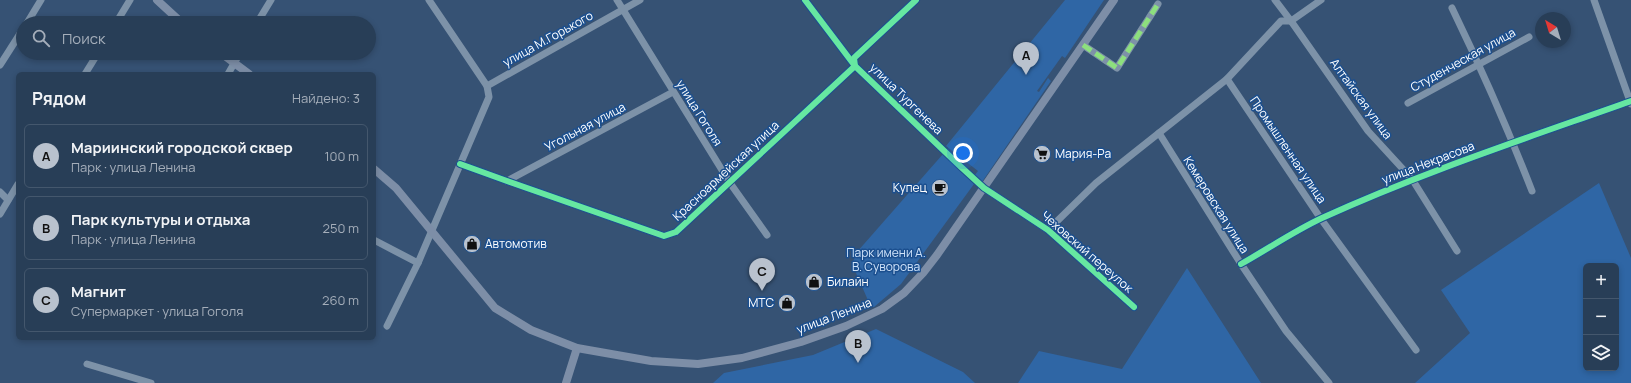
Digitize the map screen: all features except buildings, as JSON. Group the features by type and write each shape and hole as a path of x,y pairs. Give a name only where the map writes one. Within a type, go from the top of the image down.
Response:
{"main road":[{"path":"157,0 174,16"},
{"name":"улица Ленина","path":"376,171 396,188 495,308 531,330 577,348 651,362 698,364 756,355 802,342 851,324 882,309 904,293 923,274 1114,0"},
{"path":"230,60 246,72"},
{"path":"566,383 577,348"}],"street":[{"path":"31,16 41,0"},
{"path":"120,16 130,0"},
{"path":"261,16 271,0"},
{"path":"387,326 432,232 489,97 487,86 429,0"},
{"name":"улица Гоголя","path":"617,0 730,183 767,235"},
{"name":"улица М.Горького","path":"487,86 640,0"},
{"name":"улица Тургенева","path":"805,0 855,66 984,188"},
{"name":"Красноармейская улица","path":"460,164 664,236 676,232 855,66 854,58 916,0"},
{"name":"Алтайская улица","path":"1275,0 1368,131 1412,179 1457,251"},
{"path":"1048,230 1096,184 1227,79 1281,21 1291,21 1321,0"},
{"path":"1594,0 1631,102"},
{"path":"1083,45 1117,68 1158,4"},
{"path":"1452,8 1480,65 1532,191"},
{"name":"Студенческая улица","path":"1408,103 1529,37"},
{"path":"0,65 16,40"},
{"path":"86,72 94,60"},
{"path":"229,72 236,60"},
{"name":"Промышленная улица","path":"1227,79 1321,219 1416,350"},
{"name":"Угольная улица","path":"507,181 673,92"},
{"name":"улица Некрасова","path":"1241,264 1321,219 1412,179 1513,142 1631,102"},
{"name":"Кемеровская улица","path":"1158,133 1241,264 1286,331 1329,383"},
{"path":"0,214 16,187"},
{"name":"Чеховский переулок","path":"984,188 1048,230 1134,307"},
{"path":"0,192 8,200"},
{"path":"376,241 418,263"},
{"path":"87,364 151,383"}],"green space":[{"path":"1065,0 1104,0 1065,58 1062,56 1037,91 1039,92 1048,78 1051,81 982,182 974,176 978,171 946,146"},
{"name":"Парк имени А. В. Суворова","path":"943,154 974,184 901,284 874,307 871,307 852,264 857,252"},
{"path":"1599,183 1631,258 1631,383 1415,383 1470,333 1441,290"},
{"path":"1187,268 1261,383 1018,383 1039,351 1122,369"},
{"path":"876,329 963,372 975,383 713,383 724,373 813,355"}],"marked path":[{"path":"1083,45 1117,68 1158,4"}],"cycle path":[{"path":"805,0 855,66 960,166 984,188 1048,230 1134,307"},
{"path":"460,164 664,236 676,232 855,66 854,58 916,0"},
{"path":"1241,264 1291,234 1360,201 1475,156 1631,101"}],"place":[{"name":"Мариинский городской сквер","path":"1026,75"},
{"name":"Мария-Ра","path":"1042,154"},
{"name":"Купец","path":"940,188"},
{"name":"Автомотив","path":"472,244"},
{"name":"Билайн","path":"814,282"},
{"name":"Магнит","path":"762,291"},
{"name":"МТС","path":"787,303"},
{"name":"Парк культуры и отдыха","path":"858,363"}]}
